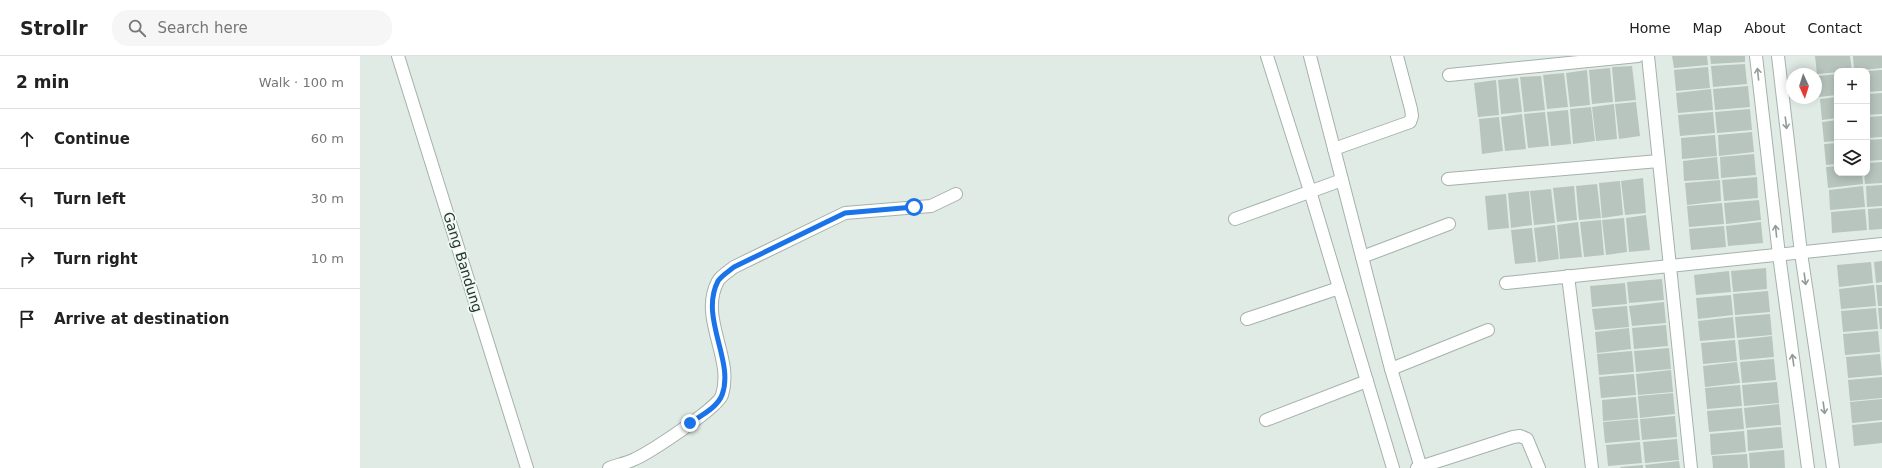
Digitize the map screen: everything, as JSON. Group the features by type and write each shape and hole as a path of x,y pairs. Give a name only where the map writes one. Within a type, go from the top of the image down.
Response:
{"street":[{"name":"Gang Bandung","path":"398,56 527,468"},
{"path":"1267,56 1310,191 1393,468"},
{"path":"1310,56 1391,369 1419,468 1497,441 1520,436 1528,439 1539,468"},
{"path":"1334,149 1410,122 1412,116 1411,109 1397,56"},
{"path":"1449,75 1638,56"},
{"path":"1648,56 1691,468"},
{"path":"1756,56 1779,255 1808,468"},
{"path":"1778,56 1801,253 1833,468"},
{"path":"1448,179 1659,161"},
{"path":"1235,219 1342,180"},
{"path":"609,468 635,459 673,436 713,406 722,396 724,372 711,306 718,280 734,267 845,213 931,206 956,194"},
{"path":"1362,257 1449,224"},
{"path":"1506,282 1882,244"},
{"path":"1568,276 1592,468"},
{"path":"1247,319 1339,288"},
{"path":"1391,369 1488,330"},
{"path":"1266,420 1367,381"}],"building":[{"path":"1672,56 1707,56 1708,65 1674,68"},
{"path":"1710,56 1745,56 1745,62 1711,64"},
{"path":"1815,56 1850,56 1852,68 1834,68 1834,73 1822,74 1822,68 1816,68"},
{"path":"1853,56 1882,56 1882,68 1870,69 1870,68 1854,68"},
{"path":"1745,64 1747,84 1713,87 1711,66"},
{"path":"1632,66 1636,100 1615,102 1612,67"},
{"path":"1708,67 1710,88 1676,91 1674,70"},
{"path":"1610,68 1613,102 1592,104 1589,70"},
{"path":"1587,70 1590,105 1570,107 1566,73"},
{"path":"1882,70 1882,91 1870,92 1870,71"},
{"path":"1564,73 1568,107 1547,109 1543,75"},
{"path":"1834,74 1834,95 1822,97 1822,76"},
{"path":"1541,76 1545,110 1524,112 1520,77"},
{"path":"1518,78 1522,112 1501,114 1498,80"},
{"path":"1496,80 1499,115 1478,117 1474,83"},
{"path":"1748,86 1750,107 1715,110 1713,89"},
{"path":"1711,89 1713,110 1678,113 1676,93"},
{"path":"1882,93 1882,114 1870,115 1870,94"},
{"path":"1834,97 1834,118 1822,120 1820,104 1822,104 1822,99"},
{"path":"1636,102 1640,136 1619,139 1615,104"},
{"path":"1614,104 1617,139 1596,141 1592,107"},
{"path":"1591,107 1595,141 1573,144 1570,109"},
{"path":"1750,109 1752,130 1717,133 1715,112"},
{"path":"1568,110 1571,144 1551,146 1547,112"},
{"path":"1545,112 1549,146 1528,148 1524,114"},
{"path":"1713,112 1715,133 1680,136 1678,115"},
{"path":"1522,114 1526,149 1505,151 1501,117"},
{"path":"1882,116 1882,137 1870,138 1870,117"},
{"path":"1499,117 1503,151 1482,154 1479,119"},
{"path":"1834,120 1834,141 1824,142 1822,122"},
{"path":"1752,132 1754,152 1719,156 1718,135"},
{"path":"1715,135 1717,156 1682,159 1681,138"},
{"path":"1882,139 1882,160 1870,161 1870,140"},
{"path":"1834,143 1834,164 1826,165 1824,144"},
{"path":"1754,154 1756,175 1721,178 1720,157"},
{"path":"1717,157 1719,179 1684,181 1683,161"},
{"path":"1882,162 1882,183 1865,184 1864,176 1870,176 1870,163"},
{"path":"1834,166 1834,176 1862,176 1863,184 1828,188 1826,167"},
{"path":"1757,177 1758,198 1724,201 1722,180"},
{"path":"1643,178 1646,213 1625,215 1621,181"},
{"path":"1720,180 1721,201 1687,205 1685,183"},
{"path":"1620,181 1623,215 1602,218 1599,183"},
{"path":"1597,184 1601,218 1579,220 1576,186"},
{"path":"1882,185 1882,206 1867,207 1866,186"},
{"path":"1574,186 1577,220 1557,222 1553,188"},
{"path":"1863,186 1865,207 1830,210 1829,190"},
{"path":"1551,189 1555,223 1534,225 1530,191"},
{"path":"1529,191 1532,225 1511,228 1508,193"},
{"path":"1506,194 1509,228 1488,230 1485,196"},
{"path":"1759,200 1761,220 1726,224 1724,203"},
{"path":"1722,203 1724,224 1689,227 1687,206"},
{"path":"1882,208 1882,229 1869,230 1868,209"},
{"path":"1865,209 1867,230 1832,233 1831,212"},
{"path":"1646,215 1650,250 1629,252 1626,218"},
{"path":"1624,218 1627,252 1606,255 1602,220"},
{"path":"1601,220 1604,255 1584,257 1580,222"},
{"path":"1578,222 1582,257 1560,259 1557,225"},
{"path":"1761,222 1763,243 1728,246 1726,226"},
{"path":"1555,225 1559,259 1538,262 1534,228"},
{"path":"1724,226 1726,247 1691,250 1689,229"},
{"path":"1532,228 1536,262 1515,264 1511,230"},
{"path":"1882,261 1882,282 1876,283 1874,262"},
{"path":"1871,262 1873,283 1839,287 1837,265"},
{"path":"1766,268 1767,289 1733,292 1731,271"},
{"path":"1729,271 1731,292 1696,295 1694,275"},
{"path":"1662,279 1664,300 1629,303 1627,282"},
{"path":"1625,283 1627,304 1592,307 1590,286"},
{"path":"1874,285 1876,306 1841,309 1839,289"},
{"path":"1876,285 1882,285 1882,306 1878,306"},
{"path":"1768,291 1770,312 1735,315 1733,294"},
{"path":"1731,295 1733,315 1698,319 1696,298"},
{"path":"1664,302 1666,323 1632,326 1629,306"},
{"path":"1627,306 1629,327 1595,330 1592,309"},
{"path":"1876,308 1878,329 1843,332 1841,311"},
{"path":"1878,308 1882,308 1882,329 1880,329"},
{"path":"1770,314 1772,335 1737,338 1735,317"},
{"path":"1733,317 1735,338 1700,341 1698,321"},
{"path":"1666,325 1668,346 1634,349 1632,328"},
{"path":"1629,328 1631,349 1597,353 1595,332"},
{"path":"1878,331 1880,352 1845,355 1843,334"},
{"path":"1772,336 1774,357 1740,360 1738,340"},
{"path":"1735,340 1737,361 1703,364 1701,343"},
{"path":"1669,348 1671,369 1636,372 1634,351"},
{"path":"1632,351 1634,372 1599,375 1597,354"},
{"path":"1880,354 1882,375 1848,378 1846,357"},
{"path":"1774,359 1776,380 1742,383 1740,362"},
{"path":"1737,362 1740,383 1705,387 1703,366"},
{"path":"1671,370 1673,392 1638,395 1636,374"},
{"path":"1634,374 1636,395 1601,398 1599,377"},
{"path":"1882,377 1882,398 1850,401 1848,380"},
{"path":"1777,382 1779,403 1744,406 1742,385"},
{"path":"1740,385 1742,406 1707,409 1705,388"},
{"path":"1673,393 1675,414 1640,418 1638,396"},
{"path":"1636,397 1638,418 1603,421 1602,400"},
{"path":"1882,399 1882,420 1852,423 1850,402"},
{"path":"1779,404 1781,425 1746,428 1744,408"},
{"path":"1742,408 1744,429 1709,432 1707,411"},
{"path":"1675,416 1677,437 1642,440 1640,419"},
{"path":"1638,419 1640,440 1605,443 1603,422"},
{"path":"1882,422 1882,443 1854,446 1852,425"},
{"path":"1781,427 1783,448 1748,451 1747,430"},
{"path":"1744,431 1746,452 1711,455 1710,434"},
{"path":"1677,439 1679,460 1645,463 1643,442"},
{"path":"1640,442 1642,463 1608,466 1606,445"},
{"path":"1784,450 1785,468 1750,468 1749,453"},
{"path":"1747,454 1748,468 1713,468 1712,456"},
{"path":"1679,461 1680,468 1646,468 1645,465"},
{"path":"1643,465 1643,468 1620,467"}],"route":[{"path":"690,423 713,406 722,396 724,372 711,306 718,280 734,267 845,213 914,207"}]}
